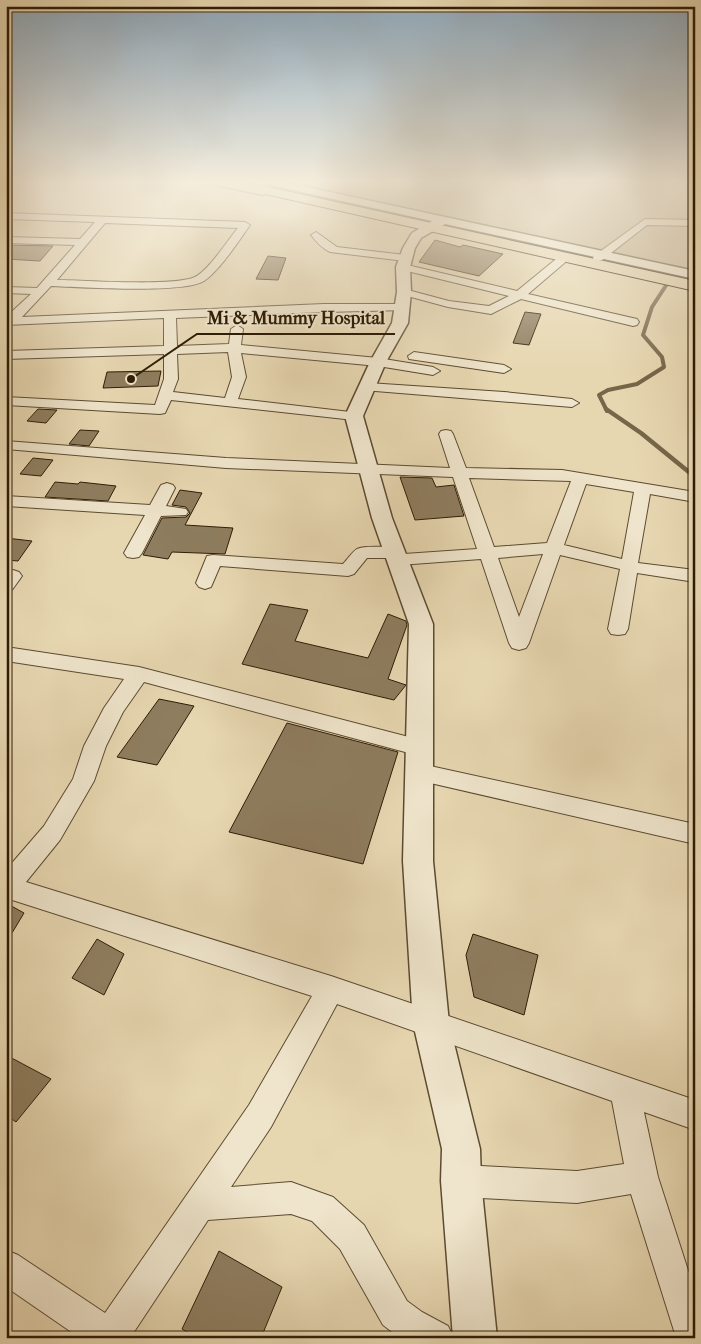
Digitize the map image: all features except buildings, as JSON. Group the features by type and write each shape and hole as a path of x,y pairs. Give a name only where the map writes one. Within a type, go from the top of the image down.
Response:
{"highway":[{"path":"515,246 695,288"},
{"path":"542,246 650,267 695,279"}],"street":[{"path":"9,321 44,287 81,246"},
{"path":"6,290 44,287 168,285 198,280 208,272 229,246"},
{"path":"326,246 404,281 448,304 491,310 519,295 563,258"},
{"path":"413,246 404,281 400,323 381,357 354,416 382,518 421,624 418,860 430,1023 461,1149 461,1181 475,1338"},
{"path":"600,257 615,246"},
{"path":"650,267 695,275"},
{"path":"9,321 324,308 404,281 519,295 632,322"},
{"path":"6,401 160,410 171,379 170,314"},
{"path":"230,402 239,377 236,370 234,348 236,329"},
{"path":"6,355 234,348 463,362 504,369"},
{"path":"381,357 433,371"},
{"path":"368,387 504,396 572,403"},
{"path":"165,395 354,416"},
{"path":"446,434 519,643 580,478"},
{"path":"6,446 226,463 368,470 562,475 695,497"},
{"path":"133,553 167,488"},
{"path":"618,629 643,488"},
{"path":"6,501 180,512"},
{"path":"205,583 213,560 348,570 362,553 397,556 489,554 554,548 645,570 695,576"},
{"path":"6,654 139,674 420,760 695,834"},
{"path":"139,674 114,708 94,746 83,781 52,833 6,887 331,989 695,1115"},
{"path":"6,1267 111,1337 260,1116 331,989"},
{"path":"625,1091 642,1177 687,1322 695,1325"},
{"path":"461,1181 577,1187 642,1177"},
{"path":"200,1205 291,1198 322,1208 352,1237 395,1313 410,1324 436,1338"}],"shaded area":[{"path":"577,246 695,246 695,271"}],"waterway":[{"path":"606,409 599,395 608,390 637,384 664,367 662,357 643,335 652,307 667,284"},
{"path":"606,409 641,433 695,477"}],"place":[{"name":"Mi & Mummy Hospital","path":"131,379"}]}
